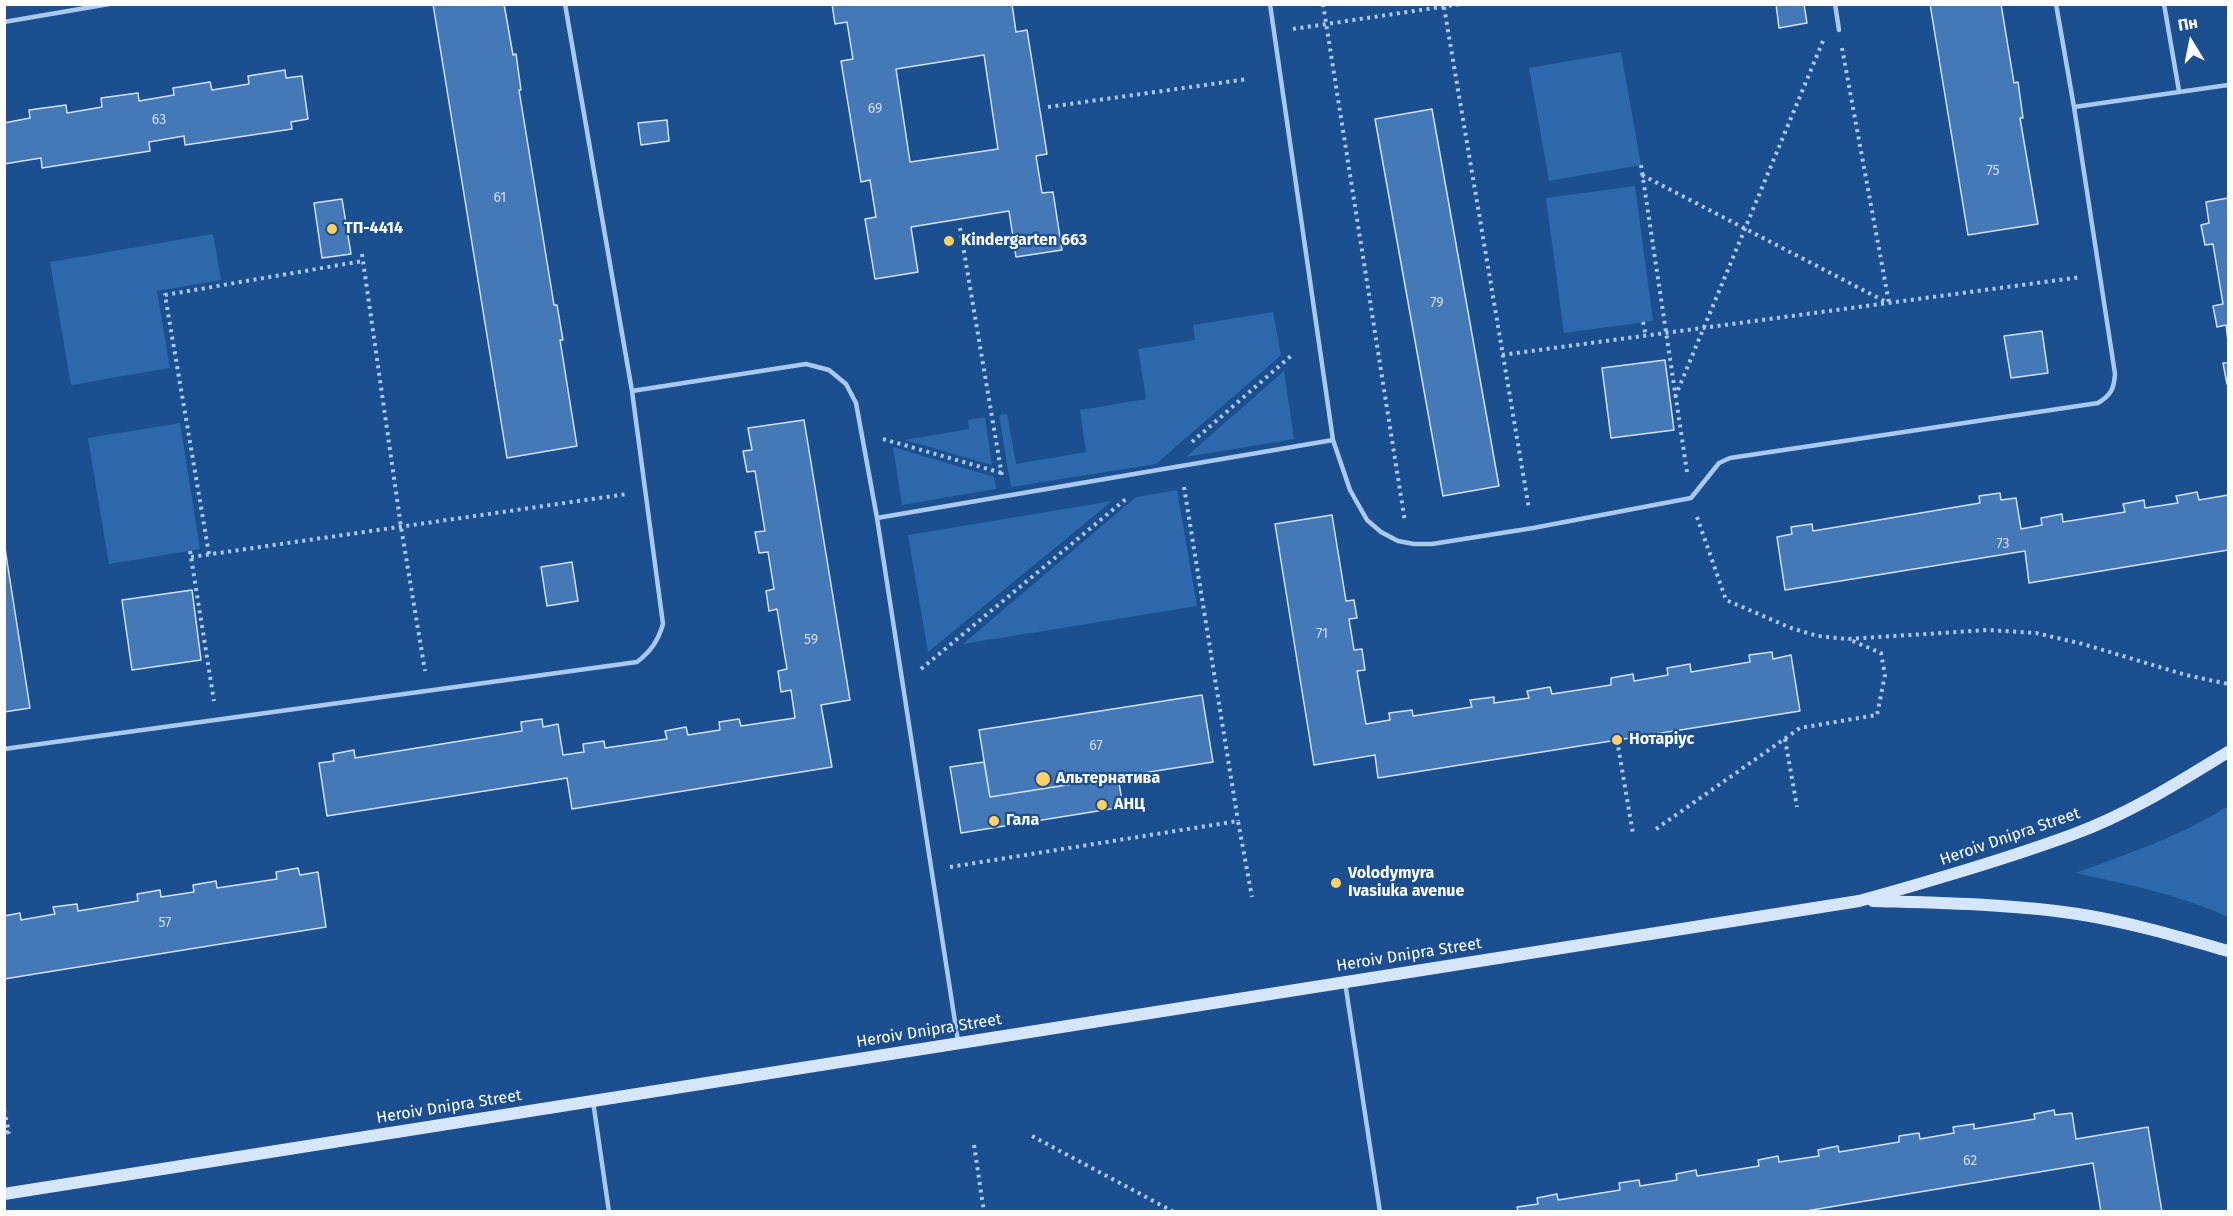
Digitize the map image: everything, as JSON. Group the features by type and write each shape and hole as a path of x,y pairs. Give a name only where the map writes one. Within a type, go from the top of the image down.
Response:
{"main road":[{"name":"Heroiv Dnipra Street","path":"4,1194 1859,901 1930,882 2076,834 2155,796 2229,752"},
{"name":"Heroiv Dnipra Street","path":"1859,901 1976,903 2078,914 2154,930 2229,951"}],"lane":[{"path":"4,21 109,4"},
{"path":"4,749 637,662 659,639 663,624 632,391 566,4"},
{"path":"1270,4 1333,440 1350,490 1367,520 1381,532 1398,541 1432,544 1533,528 1691,498 1719,463 1730,458 2098,403 2110,396 2115,374 2056,4"},
{"path":"1835,4 1839,30"},
{"path":"2164,4 2179,91"},
{"path":"2074,107 2229,85"},
{"path":"632,391 806,364 829,370 846,384 856,403 877,518 958,1043"},
{"path":"877,518 1333,440"},
{"path":"1345,982 1380,1212"},
{"path":"593,1101 609,1212"}],"path":[{"path":"1323,4 1408,543"},
{"path":"1274,32 1461,4"},
{"path":"1444,7 1533,528"},
{"path":"1839,30 1889,303"},
{"path":"1675,398 1827,32"},
{"path":"1048,107 1248,79"},
{"path":"1641,165 1691,498 1726,600 1818,636 1847,639 1988,630 2036,633 2093,646 2186,675 2229,684"},
{"path":"1642,175 1889,303"},
{"path":"960,228 1005,496"},
{"path":"362,254 401,527 428,691"},
{"path":"209,554 165,295 363,261"},
{"path":"1503,355 2100,275"},
{"path":"1643,322 1646,336"},
{"path":"1252,897 1179,454 1292,355"},
{"path":"861,432 1011,476"},
{"path":"918,672 1161,470"},
{"path":"191,557 645,491"},
{"path":"190,550 216,720"},
{"path":"1656,829 1800,728 1877,715 1885,675 1881,653 1847,639"},
{"path":"1785,739 1797,807"},
{"path":"1617,740 1633,834"},
{"path":"946,856 948,868 1238,821"},
{"path":"4,1110 9,1132 4,1133"},
{"path":"1032,1136 1174,1212"},
{"path":"974,1145 984,1212"}],"shaded area":[{"path":"1621,52 1641,165 1549,181 1529,68"},
{"path":"1635,186 1653,321 1564,333 1546,198"},
{"path":"213,234 221,280 157,291 170,368 71,385 50,262"},
{"path":"1273,312 1281,355 1156,464 1011,487 999,415 1007,414 1016,464 1086,452 1080,410 1146,399 1138,349 1195,340 1193,325"},
{"path":"1284,371 1294,439 1186,457"},
{"path":"985,417 992,465 905,440 969,429 968,420"},
{"path":"180,423 200,549 109,564 88,438"},
{"path":"893,447 994,477 996,489 902,505"},
{"path":"1177,490 1197,606 963,644 1136,497"},
{"path":"1112,501 928,652 908,535"},
{"path":"2228,806 2228,917 2172,896 2075,873 2173,835"}],"building":[{"path":"433,4 504,4 513,55 516,54 521,90 519,90 554,305 557,305 563,340 560,340 577,446 507,458"},
{"path":"832,4 1012,4 1016,32 1027,30 1047,154 1036,156 1042,193 1053,192 1062,250 1016,257 1009,211 911,227 918,272 875,279 865,219 876,217 870,180 861,182 841,61 853,59 847,22 835,24","holes":["984,55 998,149 910,162 896,69"]},
{"path":"1776,4 1804,4 1807,23 1779,28"},
{"path":"1930,4 2001,4 2014,83 2018,82 2023,118 2020,118 2038,224 1968,235"},
{"path":"285,70 286,78 302,76 308,119 291,122 292,129 185,145 184,136 149,142 150,151 42,168 41,158 4,164 4,123 30,118 29,110 66,105 67,113 102,107 101,98 138,93 139,101 174,95 173,88 210,82 212,90 249,84 248,76"},
{"path":"1432,109 1499,486 1443,496 1375,119"},
{"path":"667,120 669,141 641,145 638,123"},
{"path":"2228,198 2228,341 2226,325 2217,327 2213,306 2223,304 2213,244 2205,245 2201,225 2209,223 2206,202"},
{"name":"ТП-4414","path":"342,199 351,254 322,258 314,203"},
{"path":"2042,331 2048,373 2011,378 2004,336"},
{"path":"1665,360 1674,430 1611,438 1602,368"},
{"path":"2223,363 2228,363 2228,384 2227,384"},
{"path":"804,420 850,700 821,705 832,767 572,809 567,778 327,816 319,763 334,761 333,754 354,750 355,758 522,731 521,722 542,719 543,727 558,724 563,755 584,752 583,744 604,741 605,748 667,739 665,731 686,727 688,735 720,730 719,722 739,719 741,726 795,718 791,690 781,692 778,671 787,669 777,609 769,611 766,591 774,589 768,552 759,553 755,532 765,531 755,471 747,472 743,451 752,450 748,428"},
{"path":"2197,492 2199,500 2228,495 2228,550 2029,583 2025,551 1785,590 1777,537 1792,534 1791,527 1812,524 1813,531 1980,503 1979,496 2000,493 2001,500 2016,498 2021,529 2042,525 2041,518 2062,514 2063,522 2125,512 2123,504 2144,500 2145,508 2178,503 2176,496"},
{"path":"1332,515 1346,601 1354,600 1357,618 1349,619 1354,650 1362,649 1365,670 1357,671 1366,724 1390,720 1389,713 1412,710 1413,716 1472,707 1470,700 1494,697 1494,703 1529,698 1527,691 1550,687 1552,694 1611,685 1611,678 1633,674 1634,681 1668,675 1667,668 1690,664 1691,672 1750,662 1749,655 1772,652 1773,659 1791,655 1800,711 1378,778 1375,755 1314,765 1275,524"},
{"path":"4,542 30,708 4,712"},
{"path":"572,562 578,601 547,606 541,567"},
{"path":"192,590 201,660 132,670 122,600"},
{"path":"1202,695 1213,762 990,797 979,730"},
{"path":"984,762 990,797 1118,777 1123,807 961,833 950,767"},
{"path":"298,868 300,875 318,872 326,927 4,979 4,916 20,913 21,920 55,914 53,907 77,904 78,911 138,901 137,894 160,890 161,897 194,892 193,885 216,881 217,888 277,879 276,872"},
{"path":"2054,1110 2055,1115 2072,1113 2076,1139 2148,1127 2162,1212 2101,1212 2093,1163 1800,1212 1518,1212 1517,1207 1538,1204 1537,1198 1557,1194 1558,1200 1620,1190 1619,1183 1639,1180 1640,1186 1677,1180 1676,1174 1696,1170 1697,1176 1759,1166 1758,1160 1778,1156 1779,1162 1819,1156 1818,1150 1838,1146 1839,1152 1899,1142 1899,1136 1919,1133 1920,1139 1954,1133 1953,1127 1974,1124 1974,1129 2035,1119 2034,1114"}],"place":[{"name":"ТП-4414","path":"332,229"},
{"name":"Kindergarten 663","path":"949,241"},
{"name":"Нотаріус","path":"1617,740"},
{"name":"Альтернатива","path":"1043,779"},
{"name":"АНЦ","path":"1102,805"},
{"name":"Гала","path":"994,821"},
{"name":"Volodymyra Ivasiuka avenue","path":"1336,883"}]}
